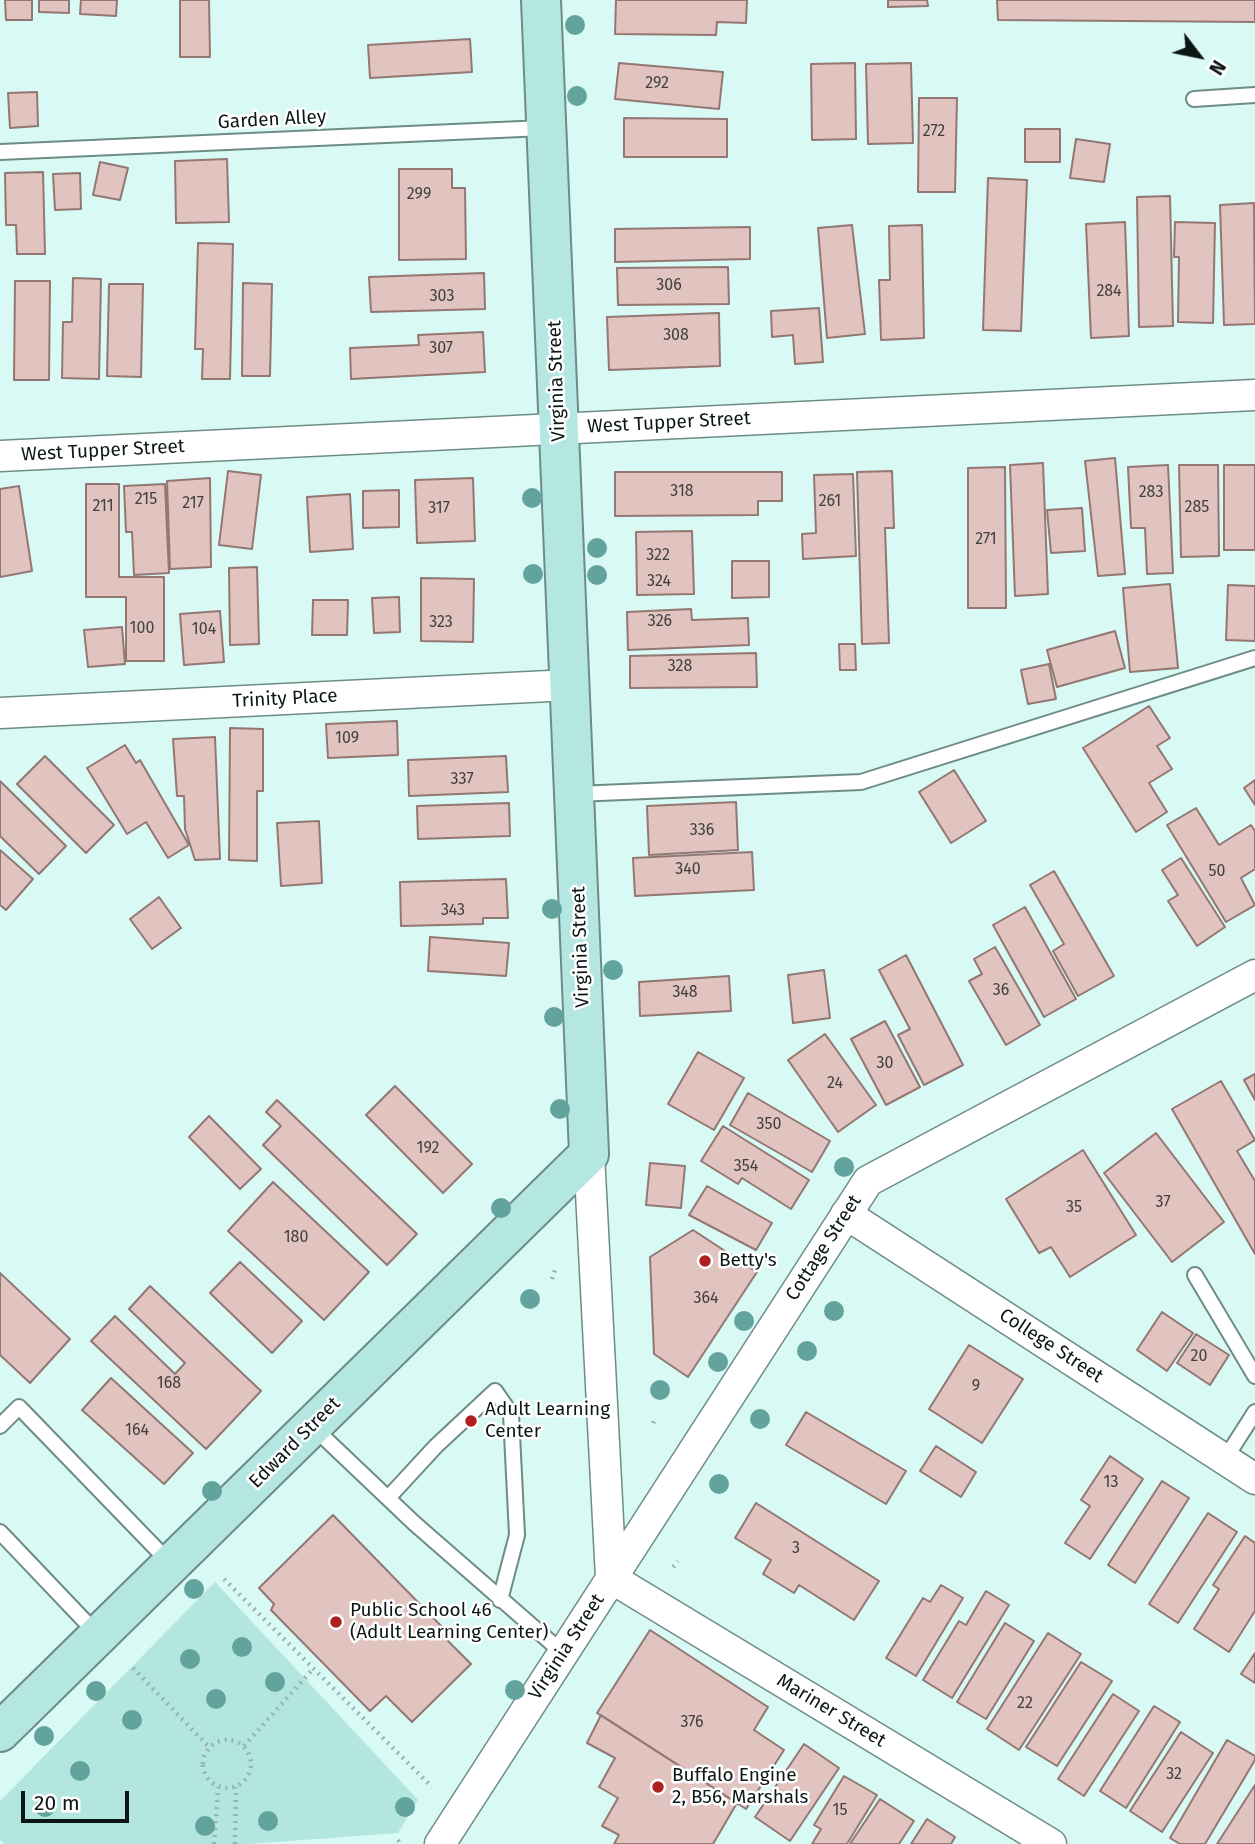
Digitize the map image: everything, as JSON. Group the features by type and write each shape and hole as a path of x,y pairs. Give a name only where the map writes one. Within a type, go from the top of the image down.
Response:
{"main road":[{"name":"Virginia Street","path":"541,0 589,1154"},
{"name":"Edward Street","path":"0,1732 589,1154"}],"street":[{"name":"West Tupper Street","path":"0,456 1255,395"},
{"name":"Trinity Place","path":"0,713 570,685"},
{"name":"Cottage Street","path":"611,1578 867,1181 1255,975"},
{"name":"Virginia Street","path":"440,1844 611,1578 589,1154"},
{"name":"College Street","path":"846,1214 1255,1479"},
{"name":"Mariner Street","path":"611,1578 1051,1844"}],"lane":[{"path":"1194,99 1255,95"},
{"name":"Garden Alley","path":"0,152 546,128"},
{"path":"574,794 861,782 1255,658"},
{"path":"1195,1275 1255,1376"},
{"path":"388,1498 436,1446 495,1391 511,1414 517,1535 500,1600"},
{"path":"0,1426 19,1407 171,1564"},
{"path":"1225,1459 1255,1412"},
{"path":"312,1426 500,1600 563,1653"},
{"path":"0,1532 98,1636"}],"path":[{"path":"551,1279 556,1267"},
{"path":"673,1567 678,1561"},
{"path":"224,1579 432,1787"},
{"path":"133,1668 209,1747"},
{"path":"244,1746 314,1669"},
{"path":"222,1740 244,1746 251,1760 251,1769 243,1783 236,1787 218,1787 206,1777 203,1769 204,1754 209,1747 222,1740"},
{"path":"214,1844 218,1787"},
{"path":"235,1844 236,1787"}],"green space":[{"path":"215,1582 418,1800 398,1833 248,1844 5,1844 0,1840 0,1801"}],"building":[{"path":"5,0 32,0 32,20 6,20"},
{"path":"39,0 69,0 69,13 39,12"},
{"path":"81,0 117,0 116,16 80,14"},
{"path":"180,0 209,0 210,57 180,57"},
{"path":"616,0 747,0 746,23 717,22 716,35 615,34"},
{"path":"888,0 927,0 928,6 888,7"},
{"path":"997,0 1255,0 1255,22 998,20"},
{"path":"470,39 472,72 370,78 368,45"},
{"path":"619,63 723,72 719,109 615,99"},
{"path":"855,63 856,139 812,140 811,64"},
{"path":"911,63 913,143 868,144 866,64"},
{"path":"37,92 38,126 10,128 8,93"},
{"path":"919,98 957,98 955,192 918,192"},
{"path":"624,118 727,119 727,157 624,157"},
{"path":"1025,129 1060,129 1060,162 1025,162"},
{"path":"1076,139 1110,144 1104,182 1070,178"},
{"path":"227,159 229,222 176,223 175,161"},
{"path":"100,162 128,168 120,200 93,195"},
{"path":"399,169 452,169 452,188 465,188 466,259 399,260"},
{"path":"43,172 45,254 17,254 16,225 6,225 5,173"},
{"path":"80,173 81,209 55,210 53,174"},
{"path":"988,178 1027,180 1021,331 983,330"},
{"path":"1170,196 1173,326 1139,327 1137,197"},
{"path":"1254,203 1255,324 1224,325 1220,205"},
{"path":"1125,222 1129,336 1091,338 1086,224"},
{"path":"1175,222 1215,223 1213,323 1178,322 1179,257 1174,257"},
{"path":"852,225 865,334 827,338 818,228"},
{"path":"922,225 924,338 881,340 879,280 890,280 889,226"},
{"path":"750,227 750,259 615,262 615,229"},
{"path":"198,243 233,244 230,379 202,379 203,349 195,349"},
{"path":"728,267 729,304 618,305 617,268"},
{"path":"484,273 485,309 371,312 369,277"},
{"path":"73,278 101,279 99,379 62,378 63,322 72,322"},
{"path":"15,281 50,281 49,380 14,380"},
{"path":"243,283 272,284 270,376 242,376"},
{"path":"109,284 143,284 141,377 107,376"},
{"path":"819,308 823,362 795,364 793,335 772,337 771,311"},
{"path":"719,313 720,366 609,370 607,317"},
{"path":"483,332 485,372 351,379 350,348 419,345 418,335"},
{"path":"1115,458 1125,574 1098,576 1085,461"},
{"path":"1043,463 1048,594 1015,596 1010,465"},
{"path":"1168,465 1173,573 1147,574 1145,528 1131,528 1128,467"},
{"path":"1179,465 1218,465 1219,556 1181,557"},
{"path":"1224,465 1255,465 1255,550 1224,550"},
{"path":"1005,467 1006,608 968,608 968,468"},
{"path":"228,471 261,475 252,549 219,545"},
{"path":"892,471 894,528 885,528 889,643 862,644 857,472"},
{"path":"615,472 782,472 782,501 758,501 758,515 615,516"},
{"path":"853,474 856,556 803,559 802,534 816,533 814,475"},
{"path":"210,478 211,567 170,569 167,481"},
{"path":"473,478 475,541 417,543 415,480"},
{"path":"86,484 119,484 119,577 164,577 164,661 126,661 126,597 86,597"},
{"path":"165,484 169,573 134,575 132,532 126,532 124,486"},
{"path":"19,486 32,571 0,577 0,489"},
{"path":"399,490 399,527 363,528 363,491"},
{"path":"350,494 353,549 310,552 307,497"},
{"path":"1082,508 1085,551 1051,553 1047,510"},
{"path":"692,531 694,594 637,595 636,532"},
{"path":"732,561 769,561 769,597 732,598"},
{"path":"257,567 259,644 230,645 229,568"},
{"path":"421,578 474,579 473,642 421,641"},
{"path":"1170,584 1178,668 1130,672 1123,588"},
{"path":"1228,585 1255,586 1255,641 1226,640"},
{"path":"399,597 400,632 374,633 372,598"},
{"path":"313,600 348,600 347,635 312,635"},
{"path":"691,609 692,620 748,618 749,645 628,650 627,612"},
{"path":"220,611 224,662 184,665 180,614"},
{"path":"122,627 125,664 88,667 84,630"},
{"path":"1115,631 1125,668 1057,687 1047,650"},
{"path":"839,644 855,644 856,670 840,670"},
{"path":"756,653 757,687 630,688 630,656"},
{"path":"1049,664 1056,699 1028,704 1021,670"},
{"path":"1149,706 1170,738 1157,746 1172,769 1149,783 1167,812 1136,832 1083,748"},
{"path":"397,721 398,755 328,758 326,724"},
{"path":"230,728 263,729 263,791 257,791 257,861 229,860"},
{"path":"215,737 220,859 195,860 185,829 184,796 177,796 173,739"},
{"path":"125,745 136,763 140,760 189,845 168,858 146,822 127,834 87,768"},
{"path":"45,756 114,825 86,853 17,784"},
{"path":"506,756 508,792 409,796 408,760"},
{"path":"954,770 986,821 951,843 919,792"},
{"path":"1255,780 1255,805 1244,788"},
{"path":"0,781 66,846 39,874 0,836"},
{"path":"736,802 738,850 649,855 647,806"},
{"path":"509,803 510,836 418,839 417,806"},
{"path":"1196,808 1219,845 1251,825 1255,831 1255,869 1241,878 1255,905 1226,922 1167,825"},
{"path":"319,821 322,883 281,886 277,823"},
{"path":"0,850 33,879 6,910 0,905"},
{"path":"752,852 754,890 635,896 633,858"},
{"path":"1181,858 1225,927 1197,946 1168,901 1178,895 1162,870"},
{"path":"1054,871 1114,976 1078,996 1053,951 1064,944 1030,885"},
{"path":"506,879 508,918 483,918 483,924 401,926 400,882"},
{"path":"159,897 181,928 152,949 130,919"},
{"path":"1025,907 1076,999 1044,1017 993,925"},
{"path":"430,937 509,943 506,976 428,971"},
{"path":"995,947 1040,1025 1006,1045 969,981 982,974 974,959"},
{"path":"906,955 963,1065 924,1085 898,1035 910,1029 879,970"},
{"path":"824,970 830,1018 793,1023 788,975"},
{"path":"729,976 731,1011 640,1016 639,982"},
{"path":"885,1021 920,1087 886,1105 851,1039"},
{"path":"825,1034 876,1105 838,1132 788,1060"},
{"path":"698,1052 744,1078 714,1130 668,1104"},
{"path":"1255,1074 1255,1100 1244,1080"},
{"path":"1221,1081 1255,1140 1237,1151 1255,1181 1255,1254 1172,1109"},
{"path":"395,1086 472,1164 443,1193 366,1115"},
{"path":"748,1093 830,1141 812,1172 730,1125"},
{"path":"277,1100 417,1234 387,1265 263,1145 281,1126 266,1112"},
{"path":"209,1116 261,1169 240,1189 189,1137"},
{"path":"723,1126 809,1180 791,1209 742,1178 738,1184 701,1161"},
{"path":"1156,1133 1224,1222 1172,1262 1104,1173"},
{"path":"1083,1150 1136,1235 1070,1277 1051,1247 1039,1253 1006,1199"},
{"path":"650,1163 685,1166 681,1208 646,1205"},
{"path":"273,1182 369,1272 324,1320 228,1231"},
{"path":"707,1186 772,1223 756,1250 689,1215"},
{"path":"693,1230 757,1272 688,1377 654,1354 650,1257"},
{"path":"240,1262 302,1321 272,1353 210,1293"},
{"path":"0,1273 70,1339 30,1383 0,1355"},
{"path":"150,1286 261,1391 206,1449 91,1341 115,1316 175,1374 185,1363 129,1309"},
{"path":"1162,1312 1193,1333 1167,1371 1137,1350"},
{"path":"1196,1334 1229,1355 1210,1385 1177,1363"},
{"path":"969,1345 1023,1379 982,1443 929,1409"},
{"path":"111,1378 193,1453 164,1484 82,1410"},
{"path":"806,1412 906,1471 886,1504 786,1445"},
{"path":"936,1446 976,1472 961,1497 920,1471"},
{"path":"1110,1456 1143,1479 1090,1559 1065,1543 1090,1506 1081,1500"},
{"path":"1162,1481 1189,1498 1135,1583 1108,1565"},
{"path":"756,1503 879,1581 854,1620 799,1585 794,1593 763,1574 771,1560 735,1538"},
{"path":"1208,1513 1237,1532 1178,1623 1149,1604"},
{"path":"333,1515 447,1632 443,1636 471,1664 412,1722 386,1696 370,1711 271,1610 274,1604 259,1588"},
{"path":"1245,1536 1255,1543 1255,1611 1229,1652 1194,1629 1219,1589 1213,1585"},
{"path":"941,1585 963,1598 916,1676 886,1658 923,1598 930,1602"},
{"path":"986,1591 1009,1605 952,1698 923,1680 959,1621 966,1625"},
{"path":"1005,1623 1034,1641 986,1719 957,1702"},
{"path":"650,1630 768,1707 754,1730 784,1750 746,1809 597,1713"},
{"path":"1048,1633 1081,1654 1019,1750 987,1729"},
{"path":"1255,1653 1255,1683 1241,1674"},
{"path":"1081,1662 1112,1681 1057,1766 1026,1747"},
{"path":"1113,1694 1139,1711 1084,1796 1058,1779"},
{"path":"1154,1706 1180,1722 1126,1808 1100,1791"},
{"path":"601,1715 737,1803 713,1844 614,1844 619,1835 602,1826 618,1798 599,1787 615,1758 587,1743"},
{"path":"1181,1732 1213,1753 1162,1832 1130,1811"},
{"path":"1227,1740 1255,1756 1255,1760 1205,1844 1180,1844 1170,1838"},
{"path":"804,1744 839,1768 790,1841 755,1817"},
{"path":"844,1776 877,1795 847,1844 812,1844 821,1829 814,1825"},
{"path":"1255,1785 1255,1844 1217,1844"},
{"path":"880,1799 914,1821 899,1844 850,1844"},
{"path":"927,1819 955,1837 951,1844 911,1844"}],"place":[{"name":"Betty's","path":"705,1261"},
{"name":"Adult Learning Center","path":"471,1421"},
{"name":"Public School 46 (Adult Learning Center)","path":"336,1622"},
{"name":"Buffalo Engine 2, B56, Marshals","path":"658,1787"}]}
